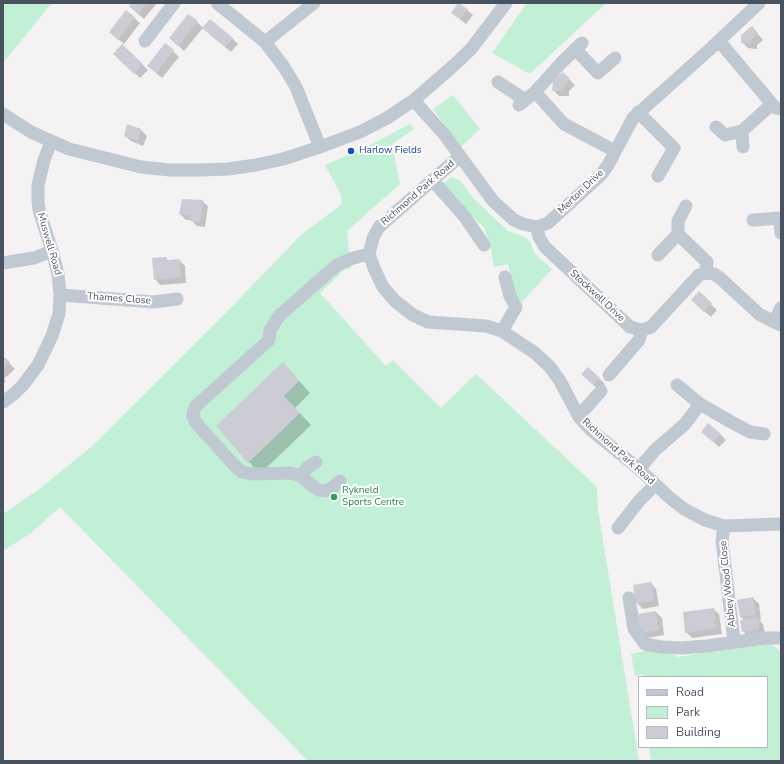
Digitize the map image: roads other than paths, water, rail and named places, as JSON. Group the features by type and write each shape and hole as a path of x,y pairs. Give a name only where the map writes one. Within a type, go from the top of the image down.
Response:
{"street":[{"path":"145,41 174,3"},
{"path":"217,3 265,42 284,67 296,87 320,148"},
{"path":"265,42 314,3"},
{"path":"3,114 31,132 69,149 141,167 170,170 228,169 256,166 320,148 360,132 387,118 414,100 471,49 506,3"},
{"name":"Merton Drive","path":"537,227 548,223 601,175 608,165 627,126 638,112 719,41 759,3"},
{"path":"716,127 725,135 742,131 776,106 719,41"},
{"path":"526,99 578,46 598,73 615,58"},
{"path":"498,82 564,124 615,151"},
{"path":"414,100 444,134 493,201 514,220 523,224 537,227"},
{"path":"638,112 674,148 658,176"},
{"path":"742,131 743,147"},
{"name":"Muswell Road","path":"3,402 15,393 31,375 45,353 59,314 60,295 58,274 39,210 38,200 38,185 44,160 51,142"},
{"name":"Richmond Park Road","path":"460,156 379,227 373,238 369,254 374,268 384,287 395,302 413,315 428,322 486,326 502,331 535,354 550,367 560,381 577,413 591,430 639,469 655,485 684,509 705,520 724,526 781,524"},
{"path":"433,181 465,217 484,245"},
{"path":"658,255 678,234 678,222 686,206"},
{"path":"754,220 780,218 781,233"},
{"name":"Stockwell Drive","path":"537,227 539,237 545,247 630,327 642,330"},
{"path":"678,234 707,262 706,273"},
{"path":"3,263 34,258 52,250"},
{"path":"340,481 326,491 319,490 301,476 290,472 258,474 242,472 196,422 193,417 193,412 196,406 269,340 270,330 279,316 337,265 369,254"},
{"path":"609,375 640,340 642,330 651,327 699,275 706,273 714,274 759,314 778,324 781,308"},
{"path":"502,331 516,307 510,296 505,277"},
{"name":"Thames Close","path":"60,295 154,302 177,299"},
{"path":"677,385 700,404 733,423 750,432 764,434"},
{"path":"577,413 584,410 601,390"},
{"path":"639,469 655,450 684,424 700,404"},
{"path":"301,476 307,468 316,462"},
{"path":"618,528 639,501 655,485"},
{"name":"Abbey Wood Close","path":"724,526 722,541 734,641"},
{"name":"Abbey Wood Close","path":"629,598 634,629 645,644 661,647 681,648 764,638 781,638"}],"place":[{"name":"Harlow Fields","path":"351,151"},
{"name":"Rykneld Sports Centre","path":"334,497"}]}
